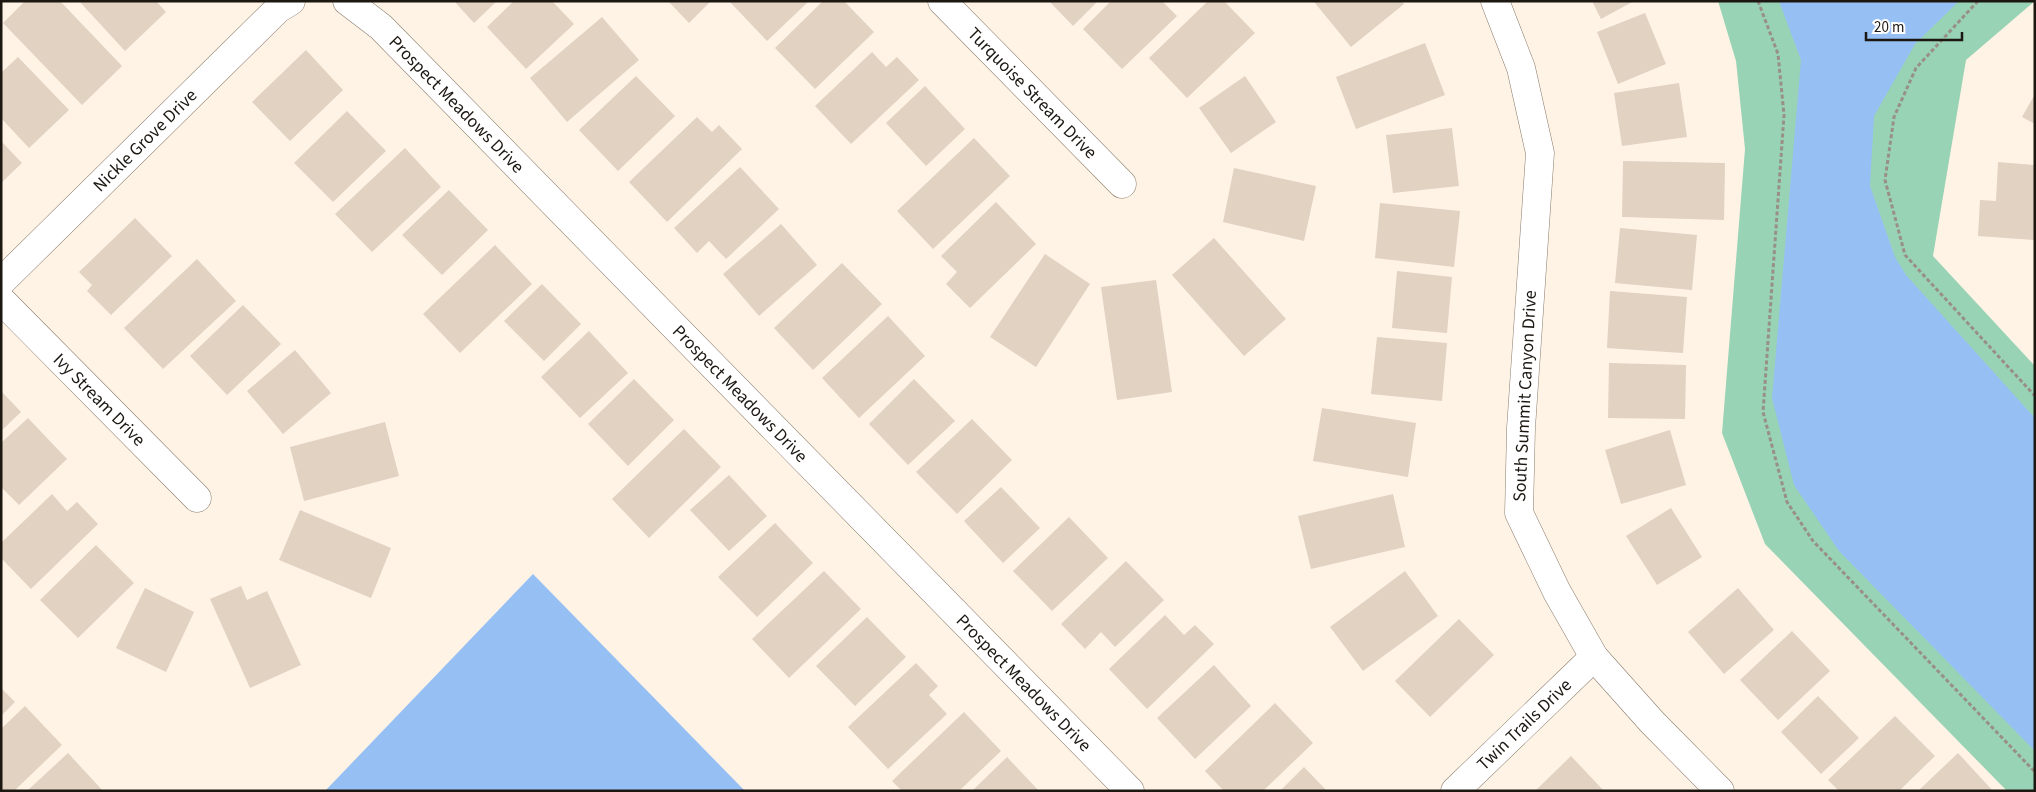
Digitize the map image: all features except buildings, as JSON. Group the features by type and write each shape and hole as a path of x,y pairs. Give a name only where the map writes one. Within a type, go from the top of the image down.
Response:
{"street":[{"name":"Nickle Grove Drive","path":"1,282 278,9 291,1"},
{"name":"Prospect Meadows Drive","path":"348,1 388,34 1130,791"},
{"name":"Turquoise Stream Drive","path":"942,1 1122,184"},
{"name":"South Summit Canyon Drive","path":"1495,1 1521,68 1540,153 1521,428 1519,513 1557,592 1594,657 1652,722 1720,791"},
{"name":"Ivy Stream Drive","path":"1,300 197,498"},
{"name":"Twin Trails Drive","path":"1455,791 1594,657"}],"path":[{"path":"1758,1 1778,54 1784,115 1763,412 1787,502 1812,541 2035,772"},
{"path":"1978,1 1916,68 1894,117 1885,180 1905,255 2035,396"}],"green space":[{"path":"1718,1 2035,1 1966,60 1933,256 2035,366 2035,791 2007,791 1765,544 1722,433 1745,149 1736,61"}],"water":[{"path":"1779,1 1959,1 1915,44 1874,116 1870,186 1895,257 1906,275 2035,418 2035,751 1839,551 1794,485 1772,398 1801,60"},
{"path":"533,574 745,791 325,791"}]}
